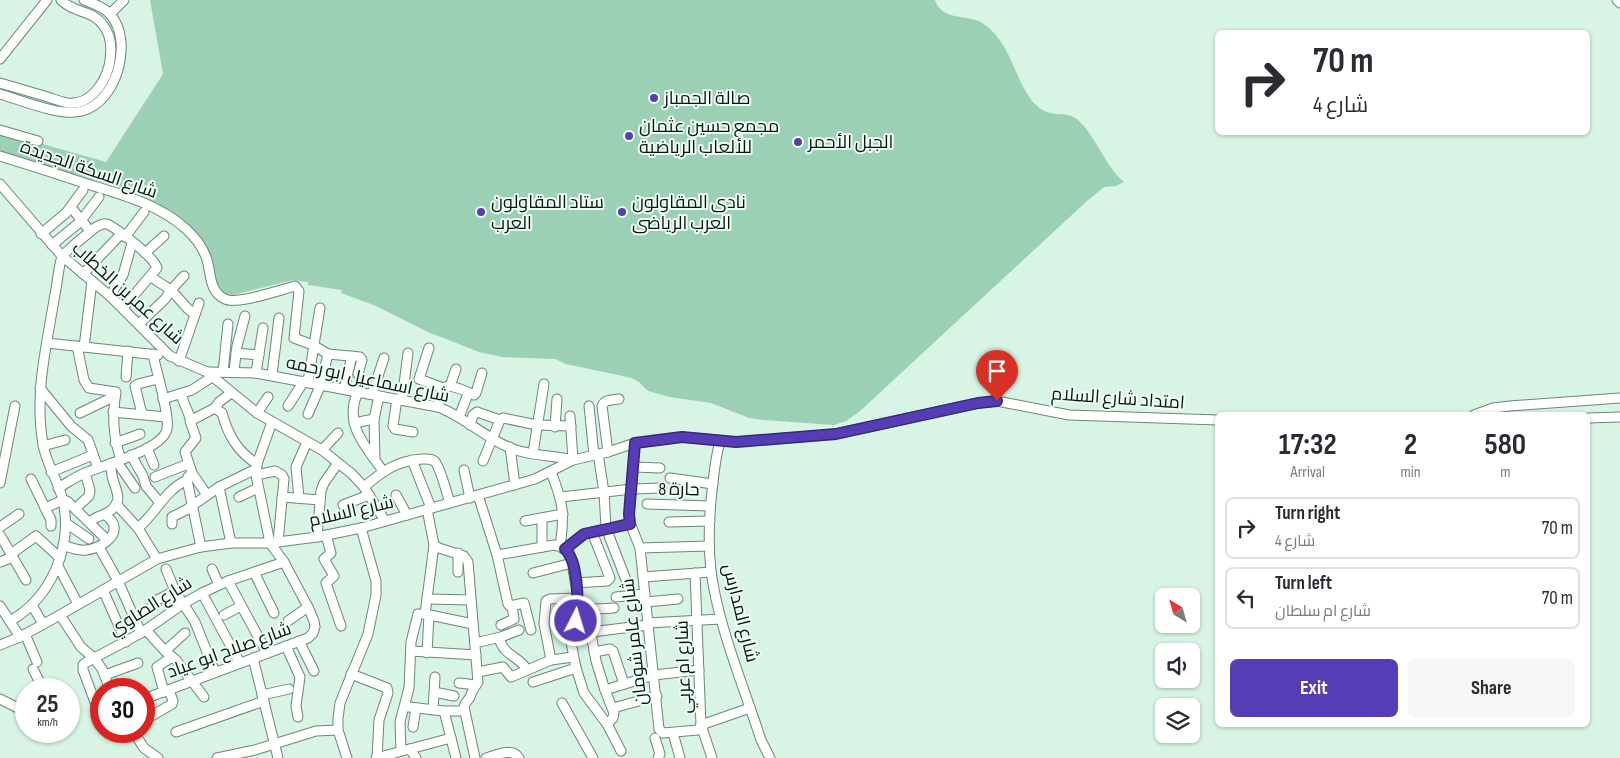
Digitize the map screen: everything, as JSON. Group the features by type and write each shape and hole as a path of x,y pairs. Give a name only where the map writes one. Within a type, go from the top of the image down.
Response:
{"street":[{"path":"0,60 47,0"},
{"path":"61,0 70,7 92,15 101,22 109,35 111,52 107,72 97,89 76,108"},
{"path":"0,94 58,111 94,106 104,96 118,69 122,51 117,25 110,14 99,6 84,0"},
{"path":"110,14 124,0"},
{"path":"1617,0 1620,4"},
{"path":"111,52 122,51"},
{"path":"0,83 63,102 76,108"},
{"path":"0,130 38,141"},
{"name":"شارع السكة الجديدة","path":"0,156 126,196 169,216 198,241 207,260 211,282 216,292 225,299 236,302 294,286 299,291 293,336 296,340 313,345"},
{"name":"شارع عمر بن الخطاب","path":"0,184 62,256 123,308 170,356 209,375 257,413 322,450 367,491 385,521"},
{"path":"42,234 66,213 83,190"},
{"path":"52,245 82,220 99,197"},
{"path":"74,211 90,231"},
{"path":"83,274 126,238 144,212"},
{"path":"10,621 32,605 44,591 59,562 63,545 66,523 63,500 51,472 43,446 39,419 40,388 62,256 102,223 145,253 156,264 157,268 123,308"},
{"path":"145,253 164,236"},
{"path":"110,296 123,275 126,238"},
{"path":"150,276 171,290 195,314"},
{"path":"139,324 165,299 184,276"},
{"path":"92,281 81,347 86,385 89,388 116,394"},
{"path":"179,361 199,303"},
{"path":"288,406 306,381 320,308"},
{"path":"234,371 236,353 245,316"},
{"path":"272,375 278,318"},
{"path":"223,372 228,324"},
{"path":"256,373 263,328"},
{"path":"47,343 170,356"},
{"path":"313,345 328,354 360,357 362,360 358,374"},
{"path":"428,348 419,379 474,394 476,393 482,373"},
{"path":"126,377 128,351"},
{"path":"236,353 259,355"},
{"path":"408,353 393,426 395,429 412,432"},
{"path":"58,488 85,473 147,448 160,441 164,436 167,428 166,417 153,354"},
{"path":"308,414 321,384 328,354"},
{"path":"344,389 352,356"},
{"path":"374,459 375,395 384,358"},
{"path":"438,407 456,369"},
{"name":"شارع اسماعيل ابو رحمه","path":"209,375 234,371 272,375 438,407 459,417 510,448 573,460"},
{"path":"163,399 197,387 209,375"},
{"path":"142,414 135,386 158,379"},
{"path":"533,453 544,384"},
{"path":"40,388 71,426 88,440 98,468"},
{"path":"358,392 353,401 354,423 362,442 384,471"},
{"path":"191,420 215,408 219,402 231,393"},
{"path":"459,417 470,393"},
{"path":"90,522 94,518 106,514 116,504 119,497 113,479 116,462 113,412 116,394"},
{"path":"80,413 116,394"},
{"path":"181,394 191,420 189,423 196,438 185,452 201,547"},
{"path":"257,413 268,397"},
{"path":"1482,412 1493,408 1510,410 1620,398"},
{"path":"555,427 557,399"},
{"path":"600,454 603,402 619,399"},
{"name":"امتداد شارع السلام","path":"720,442 776,440 836,434 978,403 997,401 1069,415 1215,420"},
{"path":"0,482 14,406"},
{"path":"589,406 600,454 606,528 626,580"},
{"path":"215,408 222,413 228,432 237,447 256,469"},
{"path":"113,412 166,417"},
{"path":"470,425 473,416 477,412 500,420 507,417 537,425 571,426"},
{"path":"570,416 573,460"},
{"path":"1590,418 1620,417"},
{"path":"354,423 374,419"},
{"path":"483,461 500,420"},
{"path":"272,422 256,469 258,488 274,542"},
{"path":"322,450 338,433"},
{"path":"115,443 140,434"},
{"name":"شارع السلام","path":"0,645 60,615 158,559 201,547 231,542 274,542 322,536 361,528 515,485 551,472 573,460 635,443 682,437 720,442"},
{"path":"43,446 65,440"},
{"path":"299,498 297,462 306,442"},
{"name":"شارع المدارس","path":"720,442 716,457 710,506 709,546 712,572 721,619 761,740 770,758"},
{"path":"562,547 578,537 592,532 630,524 629,514 635,443"},
{"path":"147,448 154,464"},
{"path":"510,448 515,485"},
{"path":"51,472 93,455"},
{"path":"131,455 143,476 146,486 160,503"},
{"path":"412,460 429,509 434,545 427,599 427,653"},
{"path":"343,505 367,491 384,471 397,464 412,460 433,460 450,503"},
{"path":"116,462 135,488"},
{"path":"338,463 324,483 320,500 322,536 331,553 324,559 334,576 326,583 341,626"},
{"path":"155,477 188,464"},
{"path":"634,467 660,468"},
{"path":"172,524 173,516 219,487 256,469 274,471 279,472 284,479 274,542"},
{"path":"464,470 497,555 508,604 512,606 514,619 501,625"},
{"path":"551,472 561,497 564,514 562,547"},
{"path":"76,508 89,496 90,490 85,473"},
{"path":"138,528 172,489 189,477"},
{"path":"189,477 207,495"},
{"path":"284,479 297,477"},
{"path":"670,478 713,484"},
{"path":"31,480 46,508 51,520 51,526"},
{"path":"219,487 231,542"},
{"path":"240,497 258,488"},
{"path":"561,497 632,489 662,488"},
{"path":"396,494 407,515"},
{"path":"282,497 320,500"},
{"path":"46,508 63,500 67,501 107,540"},
{"path":"116,504 138,528 158,559"},
{"name":"حارة 8","path":"647,504 710,506"},
{"path":"0,527 19,514"},
{"path":"63,545 74,550 87,550 98,547 113,534 114,527 112,521 106,514"},
{"path":"525,521 564,514"},
{"path":"542,518 542,547"},
{"path":"669,522 710,521"},
{"path":"66,523 89,539"},
{"name":"شارع عامر شومان","path":"630,524 640,548 656,696 660,754 658,758"},
{"path":"347,758 338,730 340,703 368,634 376,595 376,581 361,528"},
{"path":"576,583 607,581 610,578 592,532"},
{"path":"0,535 26,580"},
{"path":"0,562 12,556 36,536 59,562 78,604"},
{"name":"شارع صلاح ابو عياد","path":"155,696 308,638 313,633 315,627 308,607 274,542"},
{"path":"434,545 458,553 464,556 468,562 478,682 472,690 470,698 464,704 464,711 475,758"},
{"path":"497,555 554,545 562,547 569,552 578,598 578,610 570,637 573,657 584,693 607,724 621,751"},
{"path":"640,548 709,546"},
{"path":"98,547 118,582 134,617 144,632 193,680 204,697"},
{"path":"458,553 458,572"},
{"name":"شارع الصاوي","path":"94,658 144,632 202,593 224,583 284,562"},
{"path":"533,572 572,563"},
{"path":"166,569 183,604 195,622 215,672"},
{"path":"212,569 241,606 267,653"},
{"path":"254,572 274,613"},
{"path":"643,578 712,572"},
{"name":"شارع ام عربي","path":"695,573 701,725 712,758"},
{"path":"103,590 126,642"},
{"path":"134,617 176,591"},
{"path":"202,593 240,663"},
{"path":"616,597 678,599"},
{"path":"551,660 544,624 546,601 550,599 578,598"},
{"path":"427,599 471,600"},
{"path":"512,606 524,604 531,630"},
{"path":"32,605 43,624"},
{"path":"224,616 241,606"},
{"path":"288,621 308,607"},
{"path":"1,608 22,635 39,678"},
{"path":"578,610 614,608"},
{"path":"60,615 81,647 94,658 106,678"},
{"path":"416,758 406,750 400,722 409,688 411,651 416,615 427,615 473,624"},
{"path":"591,632 648,624 721,619"},
{"path":"573,629 588,626 591,632 594,652 605,690 613,708 612,718 607,724"},
{"path":"475,643 499,638 518,630"},
{"path":"155,714 173,702 166,691 157,667 185,632"},
{"path":"499,638 505,651 523,664 527,670"},
{"path":"299,641 314,671"},
{"path":"286,646 300,677 296,702 298,717"},
{"path":"594,652 610,648 613,650 624,684"},
{"path":"411,651 476,655"},
{"path":"478,672 503,667 511,677 551,660 573,657"},
{"path":"90,690 82,670 85,663 94,658"},
{"path":"253,658 278,758"},
{"path":"105,675 138,664"},
{"path":"533,682 576,668"},
{"path":"605,690 654,676 700,670"},
{"path":"351,674 387,688 388,692 379,720 381,757 451,738"},
{"path":"433,710 435,676"},
{"path":"459,683 476,684"},
{"path":"176,732 289,688"},
{"path":"434,692 454,696"},
{"path":"613,708 656,696"},
{"path":"0,699 15,706"},
{"path":"562,703 593,758"},
{"path":"405,705 433,710 464,711"},
{"path":"413,727 416,708"},
{"path":"658,735 698,730 701,725 750,708"},
{"path":"444,711 456,758"},
{"path":"217,758 229,757 274,745 316,730 338,730"},
{"path":"673,733 680,758"},
{"path":"141,743 155,757"},
{"path":"486,758 510,752 515,752 519,758"}],"green space":[{"name":"نادى المقاولون العرب الرياضى","path":"150,0 935,0 938,6 948,14 981,22 990,29 1009,55 1022,84 1033,102 1046,112 1067,115 1078,120 1090,134 1111,168 1124,182 1116,186 1104,187 1087,201 859,412 846,421 834,425 749,418 711,403 670,397 648,391 632,378 566,364 555,359 502,357 479,352 428,332 376,306 341,293 342,290 308,285 308,282 293,280 233,295 224,294 217,288 201,244 139,200 141,194 0,152 0,132 106,162 163,74"}],"place":[{"name":"صالة الجمباز","path":"654,98"},
{"name":"مجمع حسين عثمان للألعاب الرياضية","path":"629,136"},
{"name":"الجبل الأحمر","path":"798,142"},
{"name":"ستاد المقاولون العرب","path":"481,212"},
{"name":"نادى المقاولون العرب الرياضى","path":"622,212"}],"route":[{"path":"576,621 578,592 571,558 569,552 565,549 584,534 630,524 629,514 635,443 682,437 703,438 720,442 805,438 836,434 978,403 997,401"}]}
